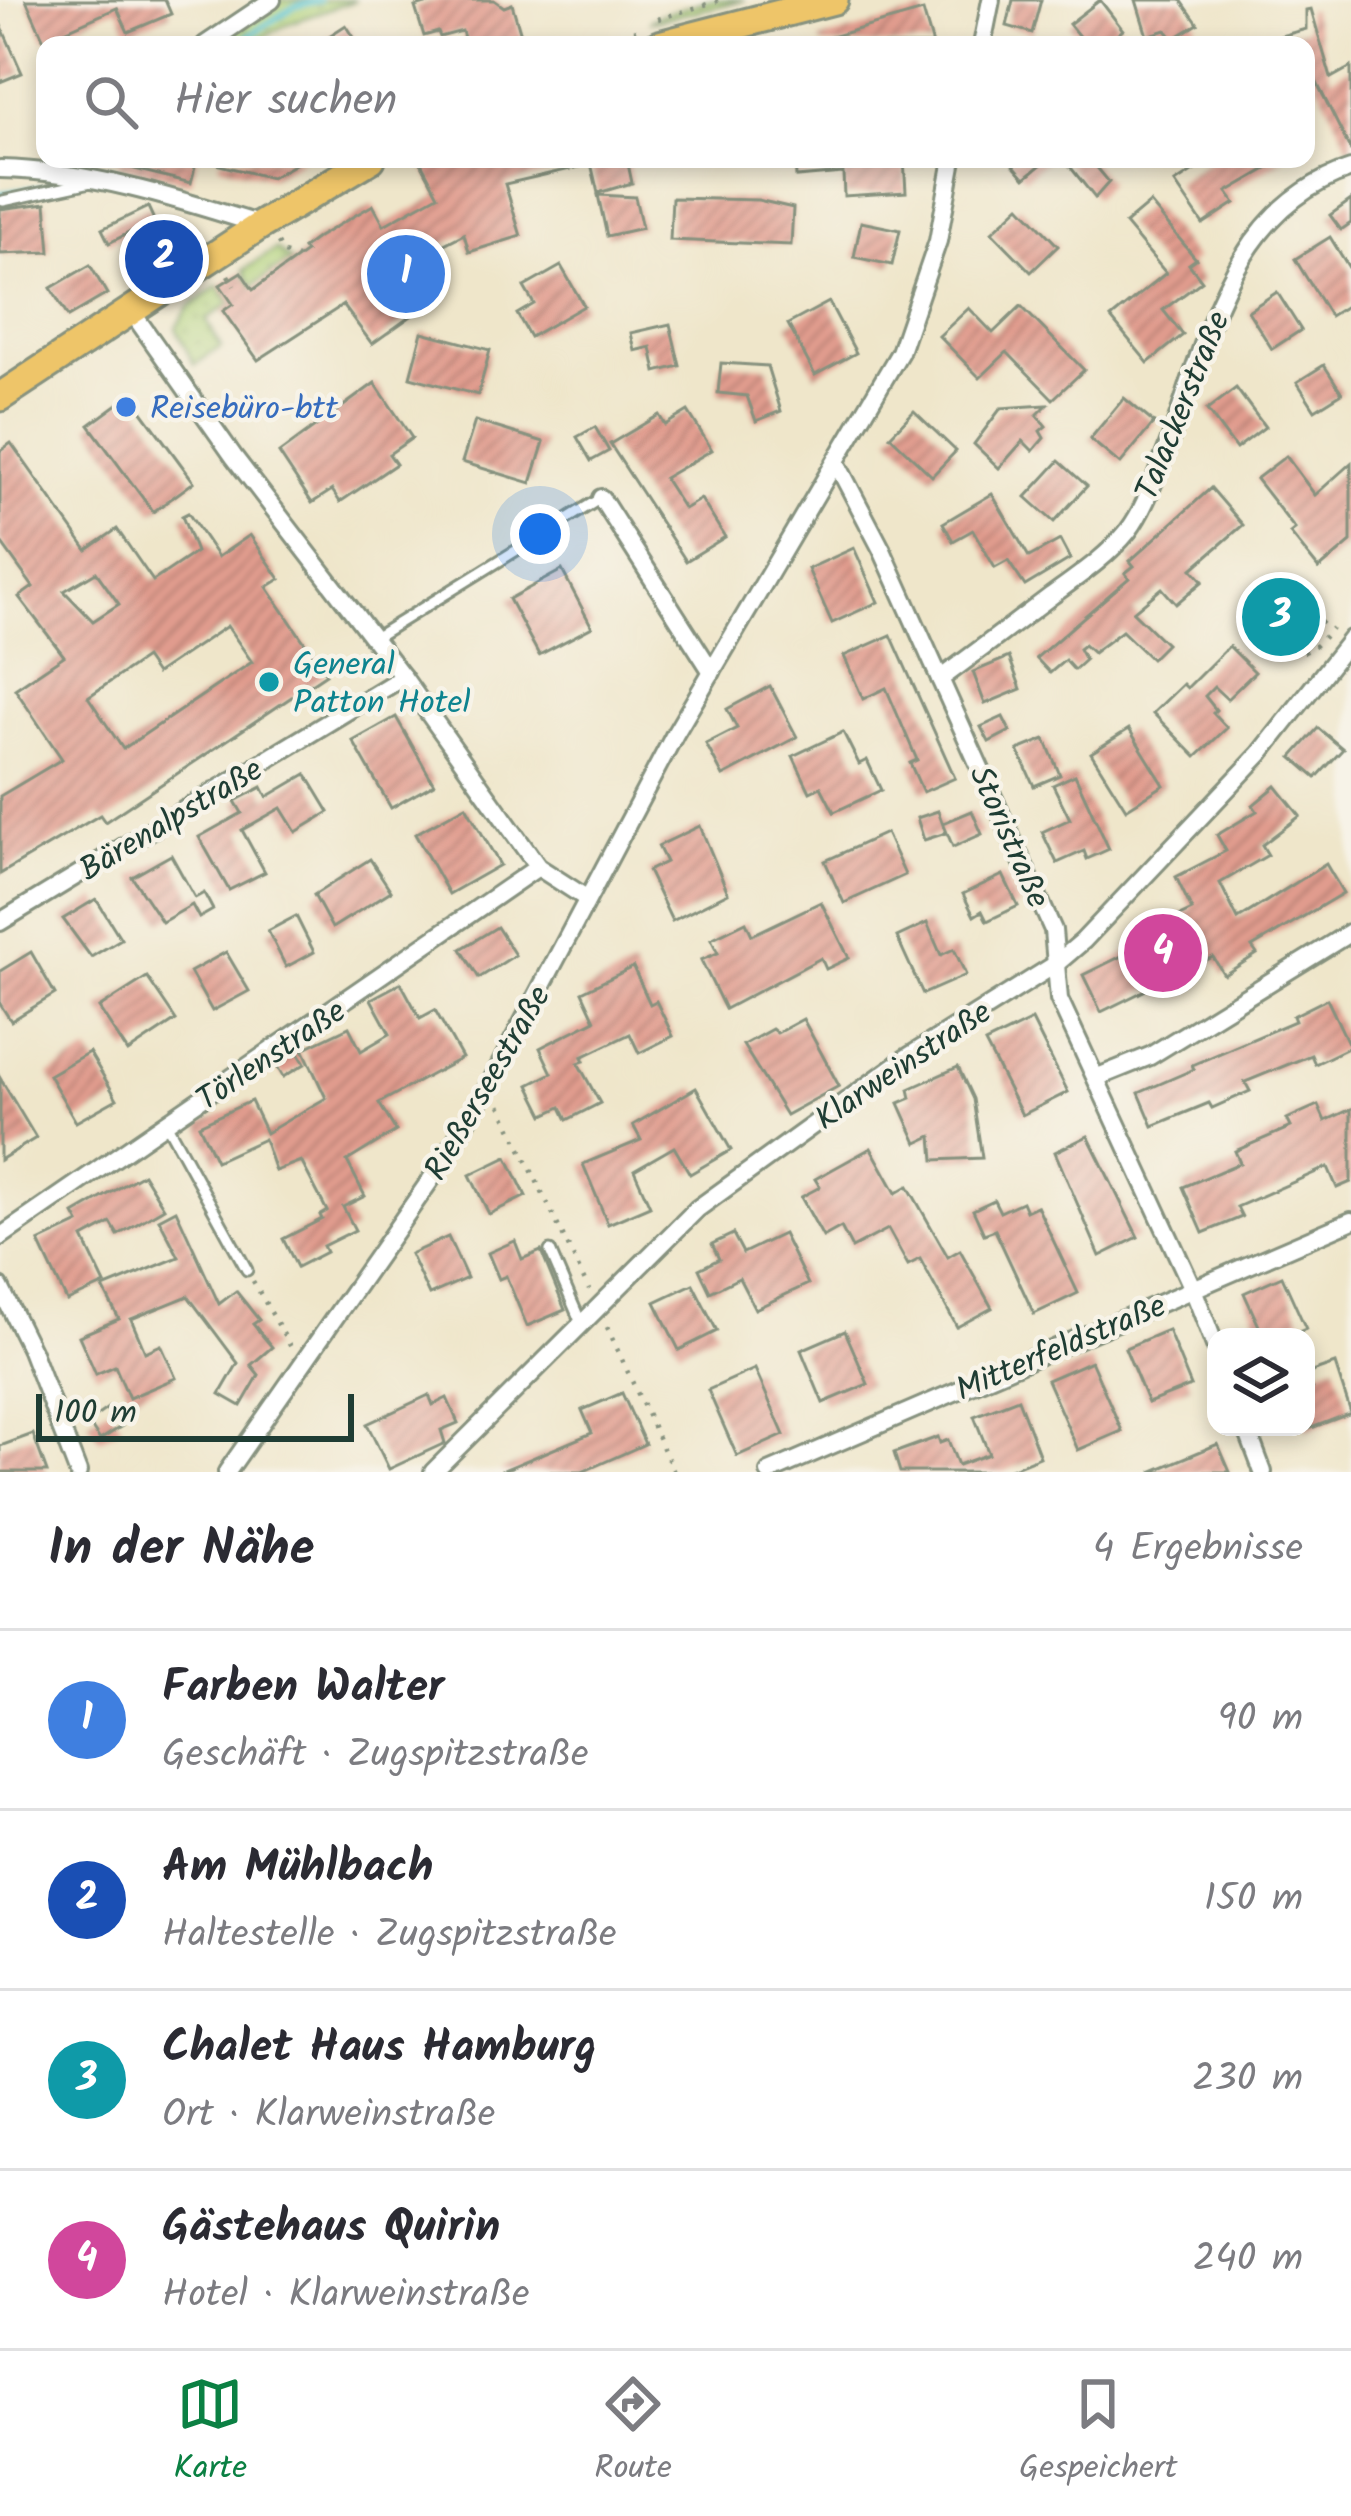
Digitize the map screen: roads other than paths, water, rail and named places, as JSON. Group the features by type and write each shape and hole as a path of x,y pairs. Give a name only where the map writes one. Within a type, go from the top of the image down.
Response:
{"main road":[{"path":"694,36 834,0"},
{"path":"0,397 133,312 270,236 358,168"}],"street":[{"path":"218,36 272,0"},
{"path":"984,36 991,0"},
{"path":"0,169 36,167"},
{"path":"53,168 171,195 270,236"},
{"name":"Rießerseestraße","path":"227,1472 436,1172 490,1084 586,898 712,672 900,352 938,241 951,168"},
{"name":"Talackerstraße","path":"940,679 1088,569 1128,530 1151,488 1208,332 1245,250 1278,208 1318,179 1351,169"},
{"path":"133,312 538,867 586,898"},
{"name":"Storistraße","path":"837,464 882,550 1053,930 1058,999 1208,1328"},
{"path":"601,498 712,672"},
{"name":"Klarweinstraße","path":"433,1472 697,1209 903,1060 1056,964 1083,941 1260,754 1351,639"},
{"name":"Bärenalpstraße","path":"0,922 403,677"},
{"name":"Törlenstraße","path":"0,1238 538,867"},
{"path":"1098,1078 1150,1056 1351,932"},
{"name":"Mitterfeldstraße","path":"769,1472 1351,1220"},
{"path":"0,1287 31,1350 78,1472"},
{"path":"1249,1436 1263,1472"}],"lane":[{"path":"3,201 50,194 93,180"},
{"path":"371,640 601,498"},
{"path":"167,1125 247,1270"},
{"path":"550,1251 581,1323"}],"waterway":[{"path":"248,36 294,7 319,0"},
{"path":"0,194 50,186"}],"place":[{"name":"Am Mühlbach","path":"164,259"},
{"name":"Farben Walter","path":"406,274"},
{"name":"Reisebüro-btt","path":"126,407"},
{"name":"Chalet Haus Hamburg","path":"1281,617"},
{"name":"General Patton Hotel","path":"269,682"},
{"name":"Gästehaus Quirin","path":"1163,953"}]}
